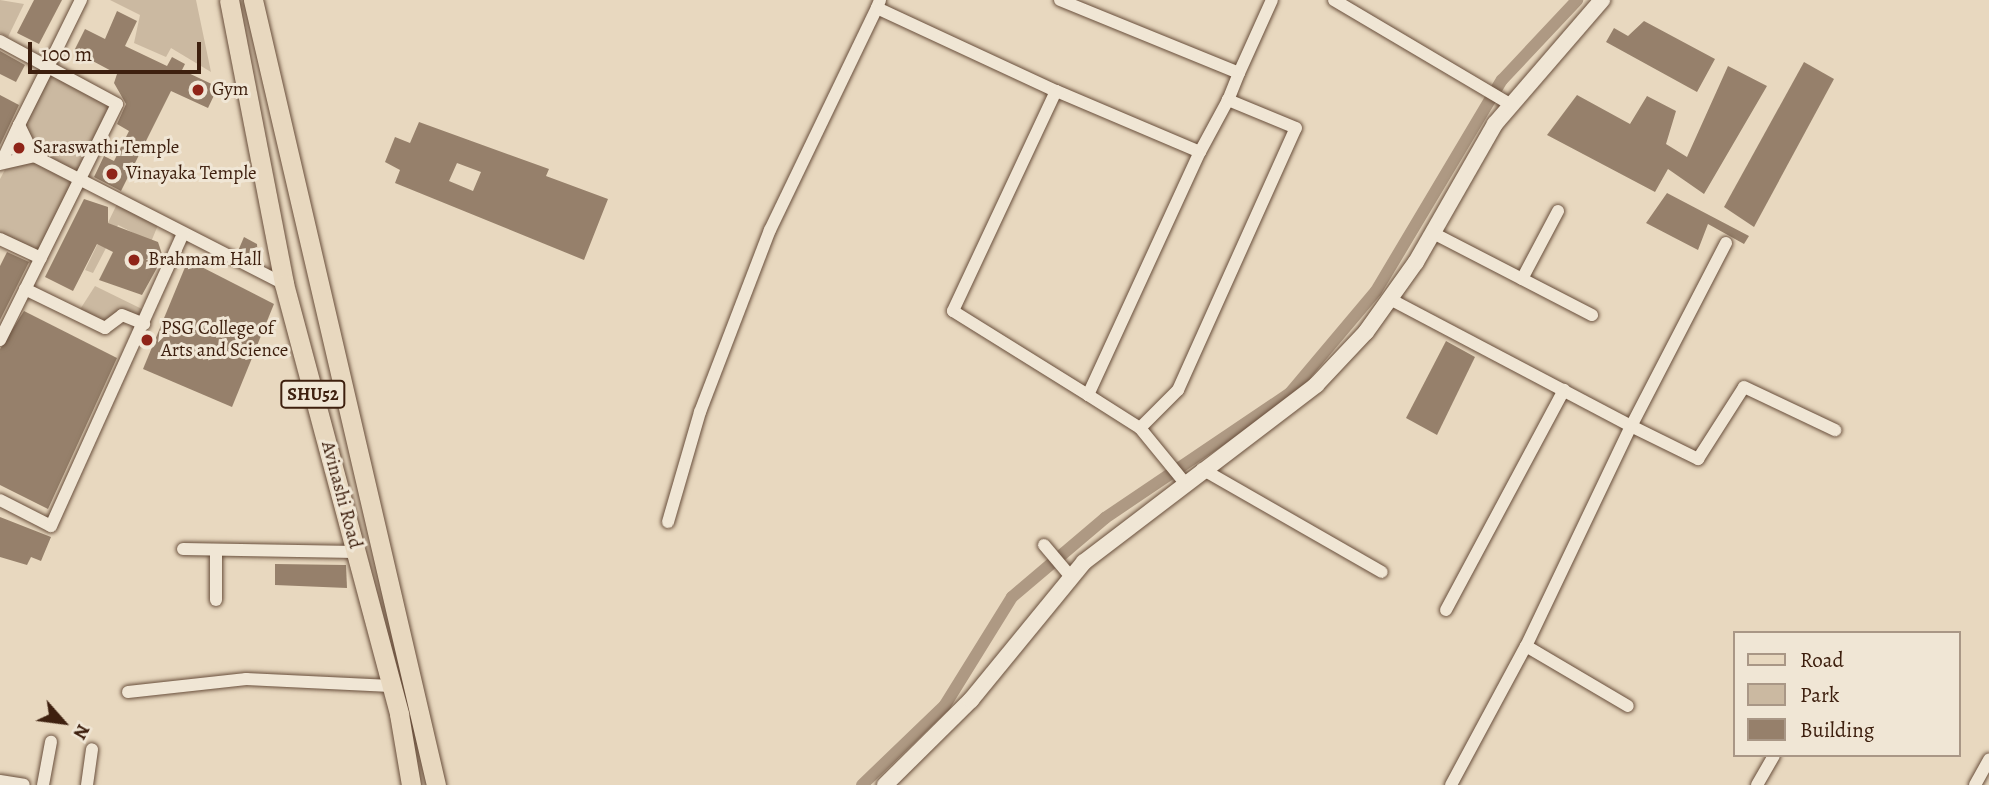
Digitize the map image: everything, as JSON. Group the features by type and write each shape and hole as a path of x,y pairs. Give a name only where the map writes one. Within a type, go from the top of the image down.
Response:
{"main road":[{"name":"Avinashi Road","path":"229,0 284,284 391,685 411,785"},
{"name":"Avinashi Road","path":"253,0 436,785"}],"street":[{"path":"1,162 81,0"},
{"path":"1060,0 1239,73"},
{"path":"1088,395 1200,152 1228,100 1272,0"},
{"path":"1334,0 1506,101"},
{"path":"885,785 971,700 1066,571 1317,385 1390,299 1433,233 1506,101 1600,1"},
{"path":"668,522 700,412 770,230 878,4 1056,91 1200,152"},
{"path":"0,41 117,104 0,340"},
{"path":"1056,91 953,311 1140,428 1184,481"},
{"path":"1140,428 1178,390 1296,128 1228,100"},
{"path":"19,125 34,156"},
{"path":"1,162 34,156 284,284"},
{"path":"1522,279 1558,211"},
{"path":"0,500 51,526 183,233"},
{"path":"1433,233 1592,315"},
{"path":"0,239 41,258"},
{"path":"1451,785 1526,646 1631,426 1726,243"},
{"path":"25,289 105,328 121,315 144,324"},
{"path":"1390,299 1698,459 1744,387 1835,430"},
{"path":"1446,610 1564,390"},
{"path":"1202,469 1382,572"},
{"path":"183,549 356,552"},
{"path":"1047,549 1066,571"},
{"path":"216,551 216,600"},
{"path":"1526,646 1628,706"},
{"path":"128,692 246,679 391,685"},
{"path":"43,785 51,742"},
{"path":"87,785 92,749"},
{"path":"1757,785 1773,757"},
{"path":"1975,785 1989,760"},
{"path":"0,781 24,785"}],"green space":[{"path":"0,0 24,4 8,37 0,33"},
{"path":"110,0 196,0 211,72 171,48 166,57 134,43 140,15"},
{"path":"50,73 114,104 77,173 37,153 24,124"},
{"path":"33,161 74,181 40,252 0,232 0,179 8,164"},
{"path":"117,204 158,225 151,242 118,225 93,273 85,270"},
{"path":"95,286 146,311 141,318 109,323 79,311"}],"building":[{"path":"34,0 62,0 39,44 17,33"},
{"path":"117,11 137,21 125,46 167,66 172,57 185,64 182,70 218,87 208,108 171,91 121,191 94,177 104,156 114,161 129,131 117,124 126,104 114,83 117,74 74,51 85,29 105,39"},
{"path":"1644,21 1715,59 1697,92 1606,42 1614,28 1628,36"},
{"path":"0,51 25,65 16,82 0,74"},
{"path":"1804,62 1834,79 1754,227 1724,207"},
{"path":"1728,66 1767,86 1704,194 1668,169 1655,192 1547,135 1577,95 1630,124 1647,96 1676,111 1666,144 1687,157"},
{"path":"0,95 19,105 0,145"},
{"path":"419,122 549,169 546,176 608,199 584,260 395,183 400,170 385,162 395,137 410,143","holes":["457,163 481,172 473,191 449,181"]},
{"path":"1667,193 1749,236 1744,244 1708,224 1698,250 1646,223"},
{"path":"84,199 108,207 108,223 158,242 163,257 142,295 99,280 113,252 97,244 73,291 45,277"},
{"path":"244,237 257,244 258,261 238,251"},
{"path":"7,252 29,262 0,320 0,266"},
{"path":"188,260 274,304 232,407 143,369"},
{"path":"24,311 117,358 48,509 0,485 0,349"},
{"path":"1446,341 1475,357 1437,435 1406,418"},
{"path":"0,517 51,537 41,561 31,557 27,565 0,557"},
{"path":"275,564 346,565 347,588 275,585"}],"waterway":[{"path":"862,785 945,705 1012,597 1105,518 1290,393 1376,291 1502,80 1577,0"}],"place":[{"name":"Gym","path":"198,90"},
{"name":"Saraswathi Temple","path":"19,148"},
{"name":"Vinayaka Temple","path":"112,174"},
{"name":"Brahmam Hall","path":"134,260"},
{"name":"PSG College of Arts and Science","path":"147,340"}]}
